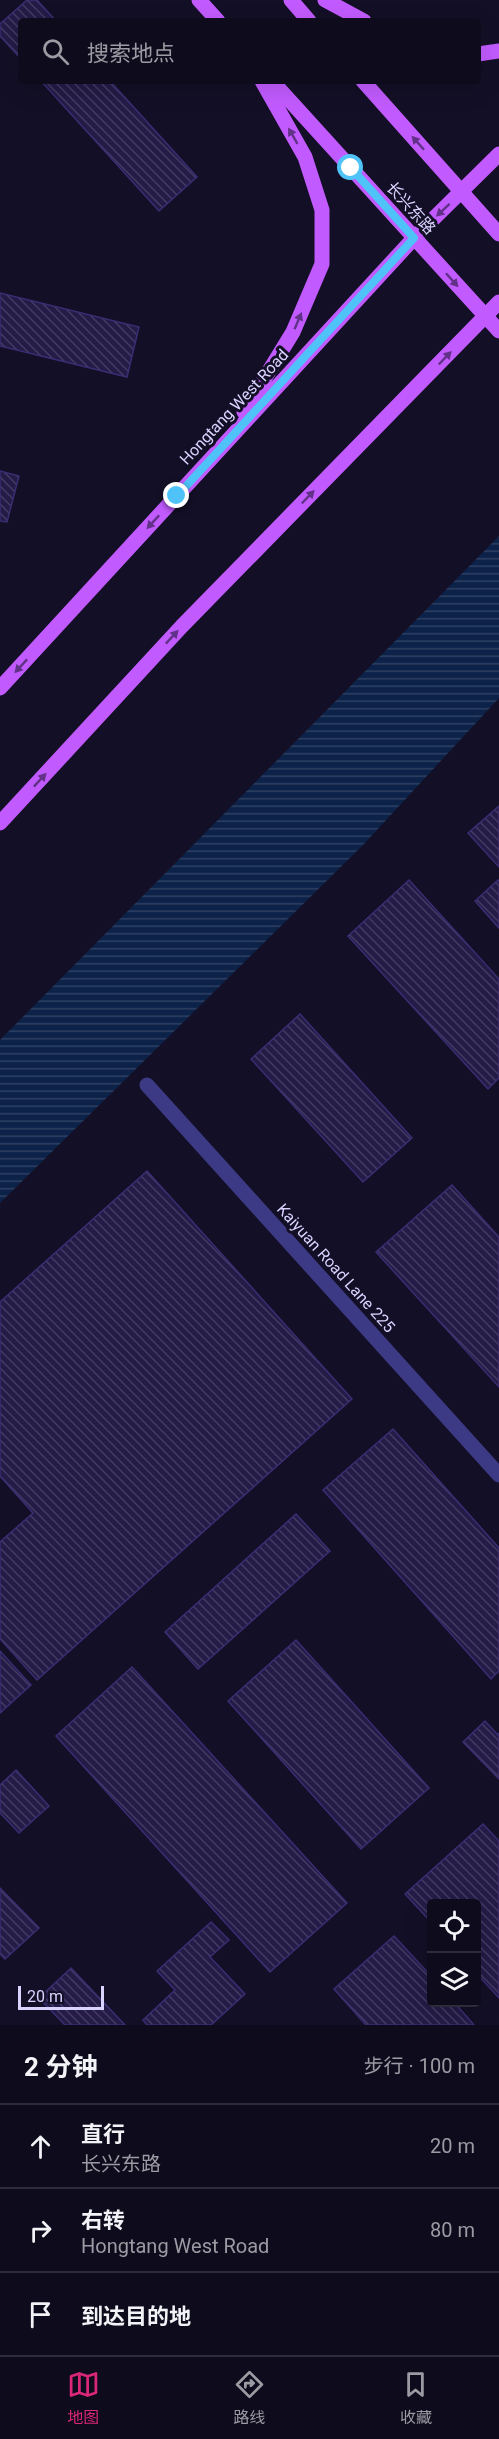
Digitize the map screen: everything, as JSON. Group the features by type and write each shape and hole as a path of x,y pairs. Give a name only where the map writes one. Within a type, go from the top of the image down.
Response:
{"main road":[{"path":"199,0 215,18"},
{"path":"291,0 306,18"},
{"path":"325,0 358,18"},
{"path":"481,54 499,51"},
{"path":"225,443 293,332 322,264 322,210 305,157 264,84"},
{"name":"长兴东路","path":"275,84 499,331"},
{"path":"366,84 499,234"},
{"name":"Hongtang West Road","path":"0,688 414,238 499,154"},
{"path":"0,823 182,626 499,302"}],"street":[{"name":"Kaiyuan Road Lane 225","path":"147,1085 499,1475"}],"water":[{"path":"499,536 499,698 363,845 0,1203 0,1040"}],"building":[{"path":"27,0 37,0 53,18 18,18 18,56 0,36 0,24"},
{"path":"44,84 113,84 197,177 159,211"},
{"path":"0,293 139,327 127,377 0,346"},
{"path":"0,471 19,476 7,522 0,521"},
{"path":"499,806 499,867 468,833"},
{"path":"409,880 499,979 499,1078 488,1089 348,936"},
{"path":"498,880 499,882 499,928 475,901"},
{"path":"300,1014 412,1138 363,1182 251,1059"},
{"path":"147,1171 352,1399 37,1680 0,1639 0,1542 33,1513 0,1476 0,1302"},
{"path":"452,1185 499,1237 499,1387 376,1252"},
{"path":"393,1429 499,1548 499,1671 491,1679 323,1490"},
{"path":"296,1514 330,1551 198,1669 165,1632"},
{"path":"296,1640 429,1788 361,1849 228,1701"},
{"path":"0,1651 31,1685 0,1713"},
{"path":"132,1667 347,1903 270,1972 56,1736"},
{"path":"485,1721 498,1735 499,1733 499,1779 463,1742"},
{"path":"16,1770 49,1806 19,1833 0,1813 0,1785"},
{"path":"483,1824 499,1841 499,1998 481,1978 481,1899 427,1899 427,1918 405,1894"},
{"path":"0,1888 39,1928 5,1959 0,1954"},
{"path":"211,1922 229,1940 210,1957 245,1994 211,2025 147,2025 143,2020 175,1990 157,1971"},
{"path":"394,1936 427,1972 427,2007 458,2007 474,2025 366,2025 334,1989"},
{"path":"71,1968 125,2025 65,2025 39,1998"}],"route":[{"path":"177,496 414,238 351,168"}]}
